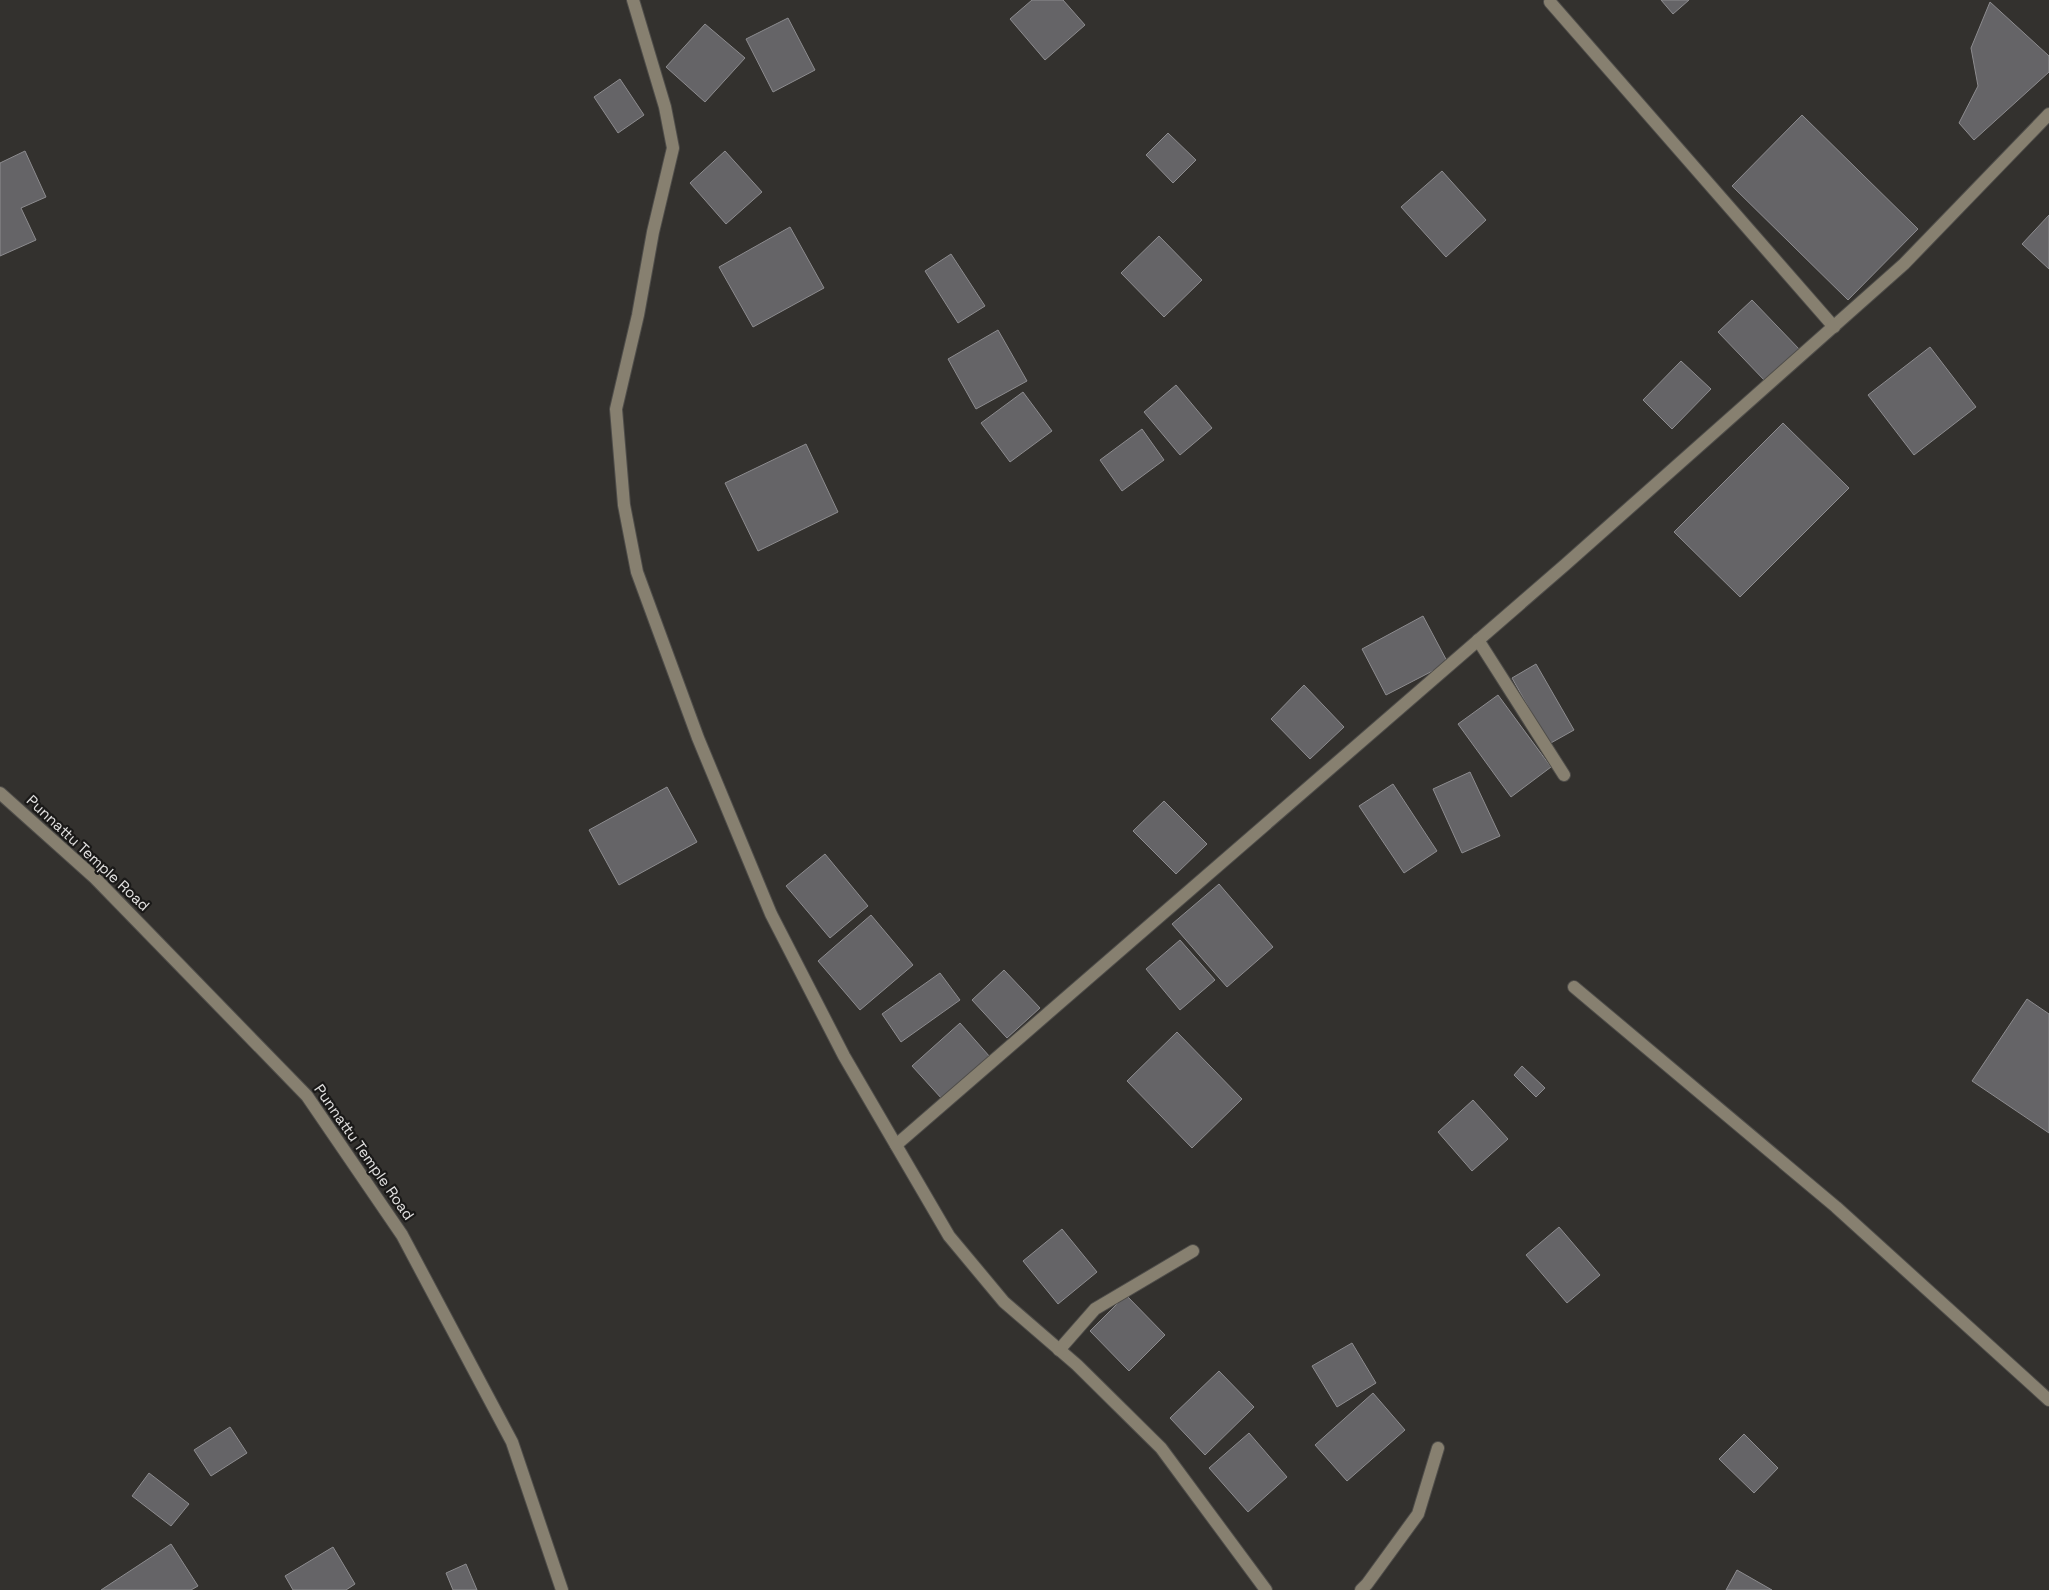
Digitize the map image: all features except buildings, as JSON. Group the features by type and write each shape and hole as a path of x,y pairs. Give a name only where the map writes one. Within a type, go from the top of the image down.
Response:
{"street":[{"path":"633,0 665,107 672,148 653,232 638,314 616,409 624,506 637,572 698,738 771,914 844,1056 949,1236 1004,1302 1059,1350 1161,1448 1266,1590"},
{"path":"1550,2 1834,327"},
{"path":"896,1145 1478,640 1834,327 1904,264 2049,114"},
{"path":"1478,640 1564,775"},
{"name":"Punnattu Temple Road","path":"0,793 95,878 307,1096 402,1235 512,1442 562,1590"},
{"path":"1574,987 1836,1208 2049,1400"},
{"path":"1059,1350 1095,1309 1193,1251"},
{"path":"1361,1590 1418,1514 1438,1448"}]}
